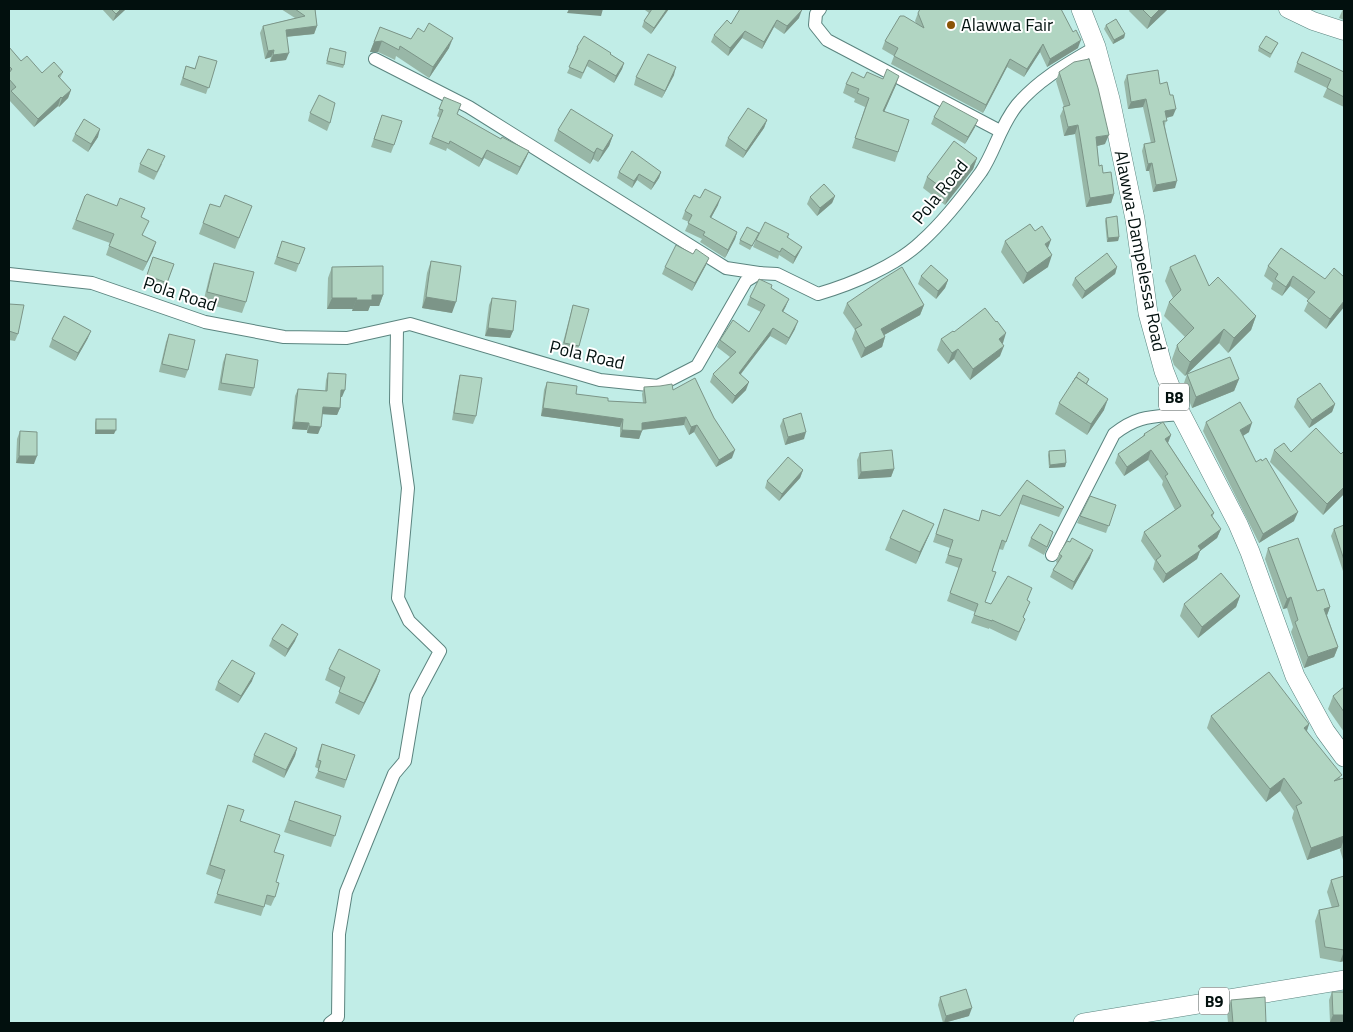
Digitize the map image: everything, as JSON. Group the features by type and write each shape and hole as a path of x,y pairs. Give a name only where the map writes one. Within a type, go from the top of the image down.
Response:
{"main road":[{"name":"Alawwa-Dampelessa Road","path":"1081,9 1096,46 1110,99 1135,219 1148,313 1164,371 1181,414 1246,543 1295,676 1325,731 1344,757"},
{"name":"B9","path":"1092,1022 1344,980"}],"street":[{"path":"820,9 816,14 815,25 827,40 1000,131"},
{"path":"1288,9 1313,21 1344,31"},
{"name":"Pola Road","path":"9,274 92,282 205,322 284,336 347,338 410,324 600,380 658,386 697,366 746,281 759,273 777,274 818,294 846,286 888,265 922,242 982,170 1000,131 1017,106 1047,76 1096,46"},
{"path":"375,59 469,107 726,268 759,273"},
{"path":"330,1023 338,1017 340,934 346,892 394,774 405,761 416,696 440,651 409,621 398,598 408,488 396,402 398,328"},
{"path":"1052,555 1114,434 1127,424 1145,417 1181,414"}],"building":[{"path":"111,9 121,9 116,14"},
{"path":"295,9 315,9 317,26 286,30 289,53 273,55 274,50 268,51 263,26 305,16"},
{"path":"652,9 667,9 654,28 644,21"},
{"path":"740,9 802,10 787,26 777,20 764,42 745,31 730,48 714,35 727,20 731,24"},
{"path":"920,9 1061,9 1073,32 1076,30 1081,40 1050,59 1043,44 1027,69 1010,59 986,105 894,56 898,48 885,41 900,16 904,16 924,28 918,13"},
{"path":"1142,9 1160,9 1151,18"},
{"path":"1116,19 1125,34 1114,40 1106,25"},
{"path":"429,23 453,38 433,67 400,46 399,50 382,41 374,42 380,27 411,39 418,28 424,32"},
{"path":"584,36 624,63 616,76 589,60 583,73 569,67 577,47"},
{"path":"1266,36 1278,43 1271,54 1259,47"},
{"path":"9,47 21,61 27,56 42,73 54,62 63,72 58,76 71,90 38,119 11,91 16,87 9,79 9,73 12,69 9,66"},
{"path":"330,48 346,52 344,65 327,61"},
{"path":"1302,52 1344,72 1344,97 1327,88 1331,79 1297,63"},
{"path":"648,54 676,67 665,91 636,77"},
{"path":"199,56 217,61 209,88 183,78 186,66 195,69"},
{"path":"1089,59 1109,135 1096,137 1099,166 1102,165 1103,173 1111,172 1114,194 1090,198 1078,125 1068,127 1063,107 1070,105 1059,72 1074,62"},
{"path":"887,69 899,76 883,111 909,120 898,152 855,138 869,98 857,93 859,89 846,84 852,72 864,78 867,72 883,79"},
{"path":"1158,70 1160,84 1167,82 1170,95 1173,95 1176,109 1165,111 1167,121 1163,121 1177,181 1156,185 1152,163 1148,164 1144,144 1155,142 1146,99 1131,102 1127,75"},
{"path":"319,95 335,103 330,123 310,113"},
{"path":"444,97 461,104 457,114 501,139 502,137 529,151 520,167 487,150 482,159 450,141 449,144 432,137 443,110 439,109"},
{"path":"943,101 978,120 968,137 934,117"},
{"path":"748,108 767,120 746,151 728,138"},
{"path":"571,109 613,135 603,151 597,148 594,153 558,130"},
{"path":"382,115 402,121 394,145 374,139"},
{"path":"84,119 100,129 91,144 75,134"},
{"path":"954,141 977,158 949,193 927,177"},
{"path":"148,149 165,156 157,172 140,164"},
{"path":"632,151 661,172 654,183 639,174 634,181 619,172"},
{"path":"824,184 835,196 820,208 810,197"},
{"path":"705,189 721,197 710,217 737,232 728,250 703,235 705,232 688,223 692,215 685,211 694,195 700,198"},
{"path":"87,194 117,206 120,198 145,208 141,217 149,221 142,235 156,242 147,262 109,246 114,234 76,220"},
{"path":"225,195 252,206 239,238 203,223 210,204 220,207"},
{"path":"1117,216 1119,237 1108,238 1106,218"},
{"path":"765,222 789,234 787,237 802,247 795,257 782,248 780,252 756,240"},
{"path":"1030,224 1035,231 1042,226 1051,240 1045,244 1052,255 1027,273 1005,241"},
{"path":"747,227 759,233 752,246 740,240"},
{"path":"282,241 305,248 299,264 277,257"},
{"path":"676,245 693,254 696,249 709,258 695,283 665,267"},
{"path":"1281,248 1325,279 1334,268 1344,277 1344,301 1330,319 1307,301 1315,292 1293,276 1286,287 1275,279 1278,274 1268,266"},
{"path":"1107,253 1117,267 1085,291 1075,278"},
{"path":"1195,255 1209,286 1218,277 1256,316 1234,338 1224,329 1190,362 1179,351 1177,345 1194,328 1169,302 1181,290 1170,267"},
{"path":"153,257 174,264 167,283 147,275"},
{"path":"431,261 461,266 456,302 426,297"},
{"path":"214,263 254,272 246,302 207,292"},
{"path":"931,265 948,280 938,291 921,276"},
{"path":"383,266 383,295 372,295 372,300 332,298 332,267"},
{"path":"902,267 924,305 881,329 885,337 865,348 855,329 862,325 847,303"},
{"path":"759,279 772,285 771,288 789,299 782,311 798,321 789,338 773,328 739,373 749,382 735,396 713,374 736,352 720,340 733,320 749,332 765,305 750,297"},
{"path":"492,298 516,301 513,331 488,328"},
{"path":"9,304 24,305 18,334 9,331"},
{"path":"573,305 589,309 579,346 564,343"},
{"path":"985,308 1006,333 999,339 1004,346 973,369 958,349 952,353 941,339 954,332"},
{"path":"64,316 91,331 78,353 52,339"},
{"path":"169,334 195,340 188,370 162,364"},
{"path":"226,354 258,360 254,388 221,383"},
{"path":"1230,357 1239,379 1196,397 1187,374"},
{"path":"1079,372 1089,379 1086,384 1076,377"},
{"path":"328,373 346,374 345,390 341,390 340,408 323,407 321,427 309,426 309,423 294,422 298,389 327,391"},
{"path":"460,375 482,378 476,416 454,413"},
{"path":"1076,377 1108,399 1091,424 1059,403"},
{"path":"695,378 714,418 735,450 719,460 697,425 691,427 686,417 642,423 642,431 622,430 623,419 543,408 547,382 577,386 576,394 608,398 608,401 646,403 644,387 672,384 673,390"},
{"path":"1320,383 1335,404 1312,420 1297,399"},
{"path":"1240,402 1252,423 1240,430 1256,462 1266,458 1298,512 1263,534 1206,422"},
{"path":"801,413 806,432 788,437 783,419"},
{"path":"96,419 116,419 116,430 96,430"},
{"path":"1163,422 1171,435 1165,439 1214,513 1211,515 1221,529 1198,546 1201,550 1166,574 1156,560 1161,556 1144,532 1181,506 1165,476 1168,474 1151,450 1127,467 1118,454"},
{"path":"1316,428 1341,454 1344,451 1344,487 1327,504 1274,450 1284,443 1291,452"},
{"path":"20,431 37,432 37,456 19,456"},
{"path":"892,450 894,469 861,472 860,453"},
{"path":"1065,450 1066,463 1050,465 1049,451"},
{"path":"788,457 803,470 782,494 767,481"},
{"path":"1027,480 1064,507 1062,509 1023,495 1006,542 1002,540 992,571 996,572 985,602 991,604 1008,576 1032,588 1027,600 1030,602 1023,617 1025,619 1019,632 992,620 974,615 978,604 950,593 962,559 948,555 953,540 936,534 944,509 979,521 982,510 1000,516"},
{"path":"1090,496 1116,505 1109,526 1080,516"},
{"path":"903,510 934,524 920,552 890,538"},
{"path":"1040,524 1053,532 1047,547 1031,538"},
{"path":"1344,525 1344,560 1334,529"},
{"path":"1072,538 1093,550 1074,582 1053,570 1062,556 1059,554 1067,541 1070,542"},
{"path":"1298,538 1317,591 1324,589 1330,607 1324,609 1338,647 1308,657 1295,622 1298,620 1291,597 1287,599 1268,548"},
{"path":"1221,573 1240,596 1202,627 1184,604"},
{"path":"282,624 298,634 288,649 272,639"},
{"path":"339,649 380,670 364,703 339,692 345,677 329,669"},
{"path":"232,660 255,673 241,696 218,682"},
{"path":"1269,672 1309,724 1304,728 1342,775 1334,781 1344,778 1344,836 1311,848 1296,806 1302,803 1284,778 1270,789 1211,716"},
{"path":"1344,687 1344,712 1333,696"},
{"path":"265,733 297,748 286,770 254,755"},
{"path":"322,744 355,755 346,780 318,771 321,761 318,760"},
{"path":"295,801 341,816 335,836 289,820"},
{"path":"228,805 244,810 240,821 280,835 274,852 284,855 276,882 279,883 275,897 267,895 264,907 217,894 225,870 210,865"},
{"path":"1344,876 1344,950 1325,947 1319,910 1339,906 1331,880"},
{"path":"966,989 972,1008 946,1016 940,997"},
{"path":"1332,992 1344,992 1344,1015 1333,1015"},
{"path":"1265,997 1266,1023 1233,1023 1231,1000"}],"place":[{"name":"Alawwa Fair","path":"951,25"}]}
